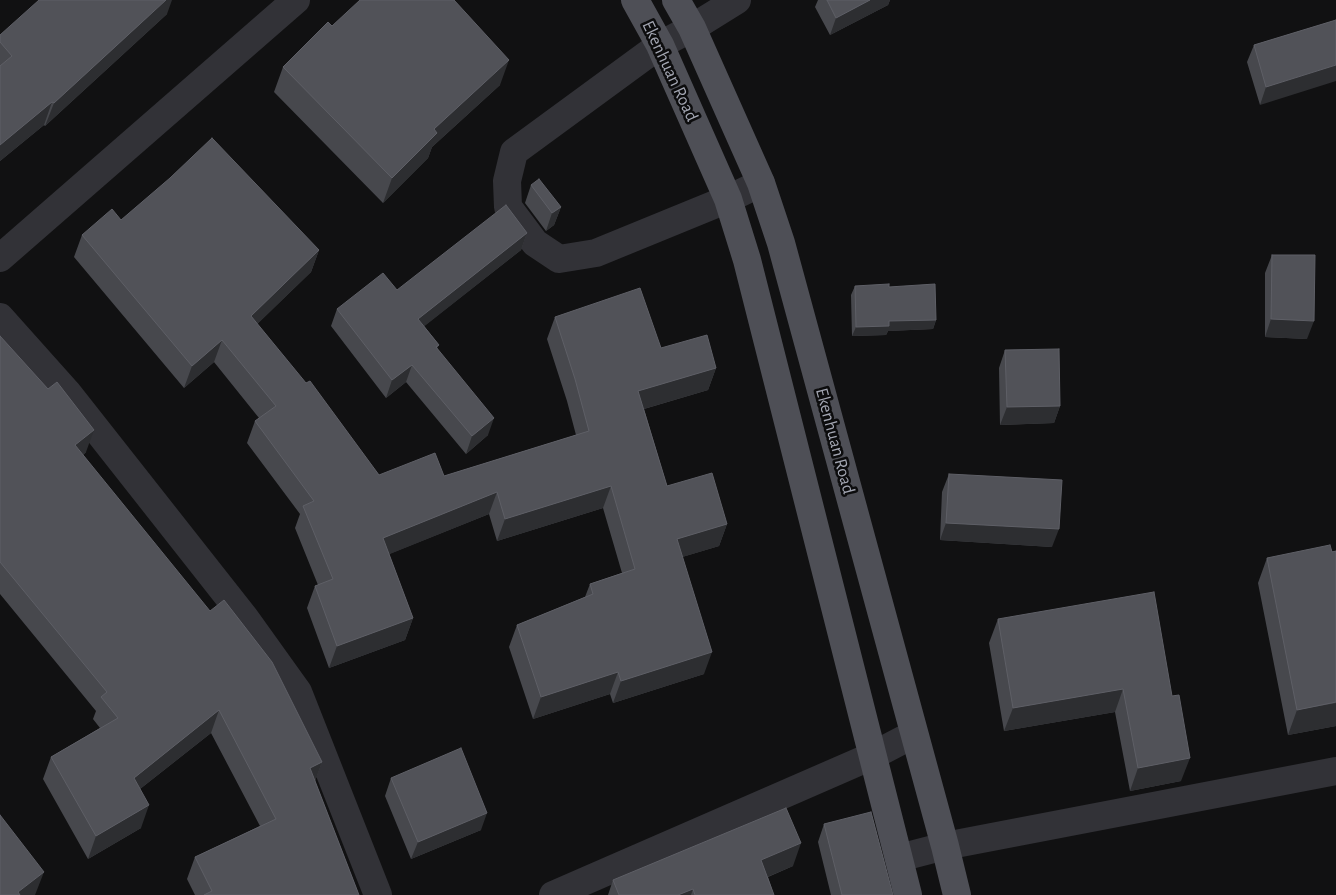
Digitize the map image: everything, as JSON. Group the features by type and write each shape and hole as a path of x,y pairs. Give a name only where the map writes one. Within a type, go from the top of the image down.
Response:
{"main road":[{"name":"Ekenhuan Road","path":"635,0 660,45 728,199 747,260 908,895"},
{"name":"Ekenhuan Road","path":"676,0 692,28 761,183 781,243 946,846 957,895"}],"street":[{"path":"0,258 296,0"},
{"path":"736,0 692,28 660,45 514,152 507,181 508,206 535,243 559,259 596,254 728,199 761,183"},
{"path":"0,317 67,392 245,618 298,692 378,895"},
{"path":"553,895 872,756 914,734"},
{"path":"899,858 946,846 1336,771"}],"building":[{"path":"39,0 166,0 54,103 52,102 0,145 0,66 12,56 0,42 0,35"},
{"path":"360,0 454,0 509,60 434,129 437,133 392,178 283,67 328,22 332,26"},
{"path":"827,0 870,0 836,18"},
{"path":"1336,20 1336,65 1266,87 1254,45"},
{"path":"212,138 319,250 251,316 306,383 310,381 379,475 435,453 444,476 589,431 555,317 640,288 661,348 707,335 716,368 638,391 667,486 712,473 727,524 677,539 712,652 621,681 618,672 541,697 517,625 593,594 590,584 635,569 611,486 505,519 497,492 383,538 413,618 337,646 315,586 333,579 303,506 314,501 255,421 276,406 222,340 192,366 82,235 112,209 121,220 170,178"},
{"path":"539,179 561,207 552,213 531,185"},
{"path":"506,205 527,233 418,319 439,345 436,347 494,418 472,436 412,365 392,380 337,309 383,273 397,290"},
{"path":"1272,255 1315,255 1314,321 1271,319"},
{"path":"889,284 889,287 935,284 936,320 889,321 889,326 856,327 855,286"},
{"path":"0,336 48,389 57,382 94,430 75,445 210,611 224,600 272,662 322,762 310,768 359,895 204,895 212,891 195,857 276,819 219,710 134,778 149,805 96,836 51,757 118,718 101,697 107,692 0,562"},
{"path":"1059,349 1060,406 1007,407 1005,350"},
{"path":"949,474 1062,480 1059,529 946,523"},
{"path":"1330,545 1332,552 1336,551 1336,702 1297,710 1267,558"},
{"path":"1154,592 1172,696 1179,695 1190,758 1138,768 1123,689 1013,708 998,619"},
{"path":"461,748 487,813 418,842 391,778"},
{"path":"786,808 801,843 761,860 774,895 695,895 693,889 678,895 619,895 613,880"},
{"path":"871,812 893,895 842,895 824,824"},
{"path":"0,815 44,872 18,892 20,895 0,895"}]}
